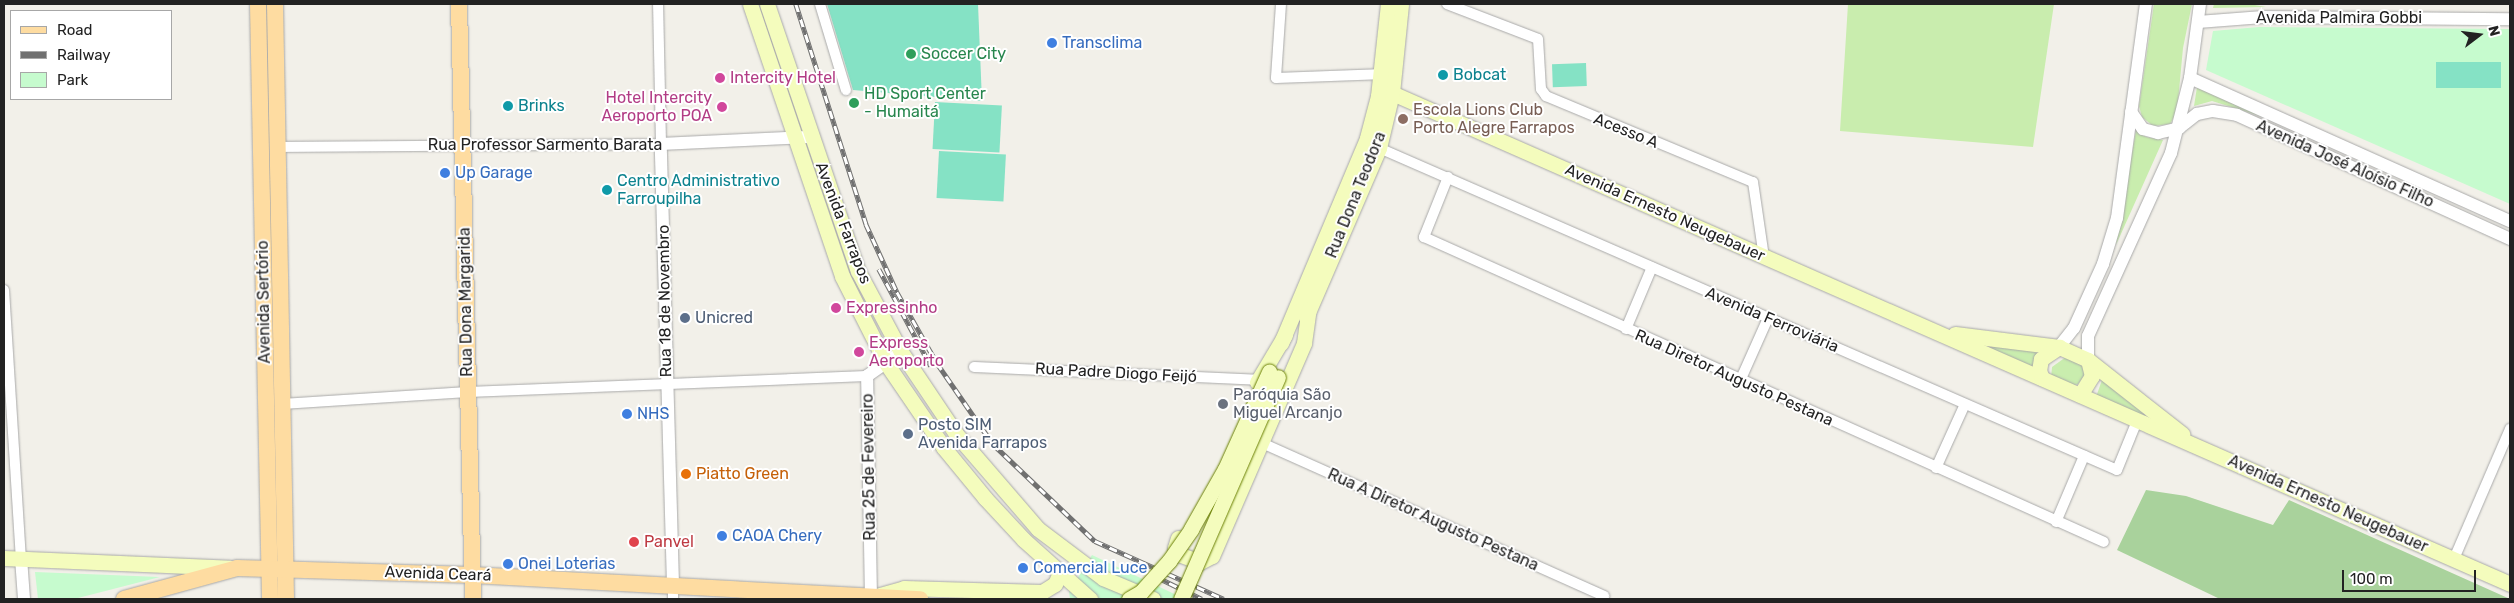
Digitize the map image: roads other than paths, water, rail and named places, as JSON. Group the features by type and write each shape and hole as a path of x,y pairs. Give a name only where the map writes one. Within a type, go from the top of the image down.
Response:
{"main road":[{"name":"Avenida Sertório","path":"258,4 277,570 286,599"},
{"name":"Avenida Sertório","path":"270,599 277,570 282,404 275,4"},
{"name":"Rua Dona Margarida","path":"459,4 473,599"},
{"name":"Avenida Farrapos","path":"750,4 842,276 886,363 944,448 979,491 1024,540 1088,599"},
{"name":"Avenida Farrapos","path":"767,4 858,271 900,352 956,434 1038,529 1103,578 1153,599"},
{"name":"Rua Dona Teodora","path":"1268,376 1309,309 1379,148 1385,94 1379,77 1388,4"},
{"name":"Rua Dona Teodora","path":"1268,376 1352,181 1385,94 1395,62 1400,4"},
{"name":"Avenida Ernesto Neugebauer","path":"1385,94 1939,332 2510,584"},
{"path":"1268,376 1217,471 1175,542 1181,555 1200,562 1212,556 1304,343 1309,309"},
{"name":"Avenida Ernesto Neugebauer","path":"1939,332 2059,347 2088,360 2201,449"},
{"path":"2042,378 2039,371 2041,359 2059,347"},
{"path":"2080,395 2092,376 2088,360"},
{"path":"1129,599 1141,592 1169,561 1191,529 1225,469 1268,376"},
{"path":"1182,599 1268,376"},
{"name":"Avenida Ceará","path":"4,558 277,570 472,575 673,592 920,599"},
{"path":"124,599 237,568"},
{"name":"Avenida Ceará","path":"873,599 904,588 1042,592 1055,584 1060,573"}],"street":[{"name":"Rua 18 de Novembro","path":"658,4 673,592"},
{"path":"820,4 846,90"},
{"path":"1282,4 1276,78 1379,77 1395,62"},
{"name":"Acesso A","path":"1447,4 1538,39 1541,89 1546,96 1754,182 1764,257"},
{"path":"2059,347 2074,328 2103,264 2117,218 2146,4"},
{"path":"2088,360 2088,336 2171,153 2179,128 2190,78 2200,4"},
{"name":"Avenida Palmira Gobbi","path":"2198,22 2263,17 2510,19"},
{"name":"Avenida José Aloísio Filho","path":"2190,78 2510,221"},
{"name":"Avenida José Aloísio Filho","path":"2179,128 2197,114 2213,111 2237,115 2510,239"},
{"path":"2131,112 2143,129 2158,134 2179,128"},
{"name":"Rua Professor Sarmento Barata","path":"278,147 662,144 812,137"},
{"name":"Avenida Ferroviária","path":"1379,148 2117,470 2137,421"},
{"name":"Rua Diretor Augusto Pestana","path":"1448,177 1424,237 1740,381 2104,542"},
{"path":"1626,329 1652,267"},
{"path":"4,290 7,401 24,599"},
{"path":"1740,381 1768,318"},
{"name":"Rua 25 de Fevereiro","path":"873,599 867,376 900,352"},
{"name":"Rua Padre Diogo Feijó","path":"974,367 1268,376"},
{"path":"282,404 468,392 867,376"},
{"path":"1936,468 1965,404"},
{"path":"2454,559 2510,430"},
{"name":"Rua A Diretor Augusto Pestana","path":"1262,444 1604,596"},
{"path":"2056,522 2084,456"}],"railway":[{"path":"796,4 866,224 897,292 937,363 993,444 1095,541 1224,599"},
{"path":"879,269 931,366"},
{"path":"1155,576 1202,599"}],"place":[{"name":"Transclima","path":"1052,43"},
{"name":"Soccer City","path":"911,54"},
{"name":"Bobcat","path":"1443,75"},
{"name":"Intercity Hotel","path":"720,78"},
{"name":"HD Sport Center - Humaitá","path":"854,103"},
{"name":"Brinks","path":"508,106"},
{"name":"Hotel Intercity Aeroporto POA","path":"722,107"},
{"name":"Escola Lions Club Porto Alegre Farrapos","path":"1403,119"},
{"name":"Up Garage","path":"445,173"},
{"name":"Centro Administrativo Farroupilha","path":"607,190"},
{"name":"Expressinho","path":"836,308"},
{"name":"Unicred","path":"685,318"},
{"name":"Express Aeroporto","path":"859,352"},
{"name":"Paróquia São Miguel Arcanjo","path":"1223,404"},
{"name":"NHS","path":"627,414"},
{"name":"Posto SIM Avenida Farrapos","path":"908,434"},
{"name":"Piatto Green","path":"686,474"},
{"name":"CAOA Chery","path":"722,536"},
{"name":"Panvel","path":"634,542"},
{"name":"Onei Loterias","path":"508,564"},
{"name":"Comercial Luce","path":"1023,568"}]}
